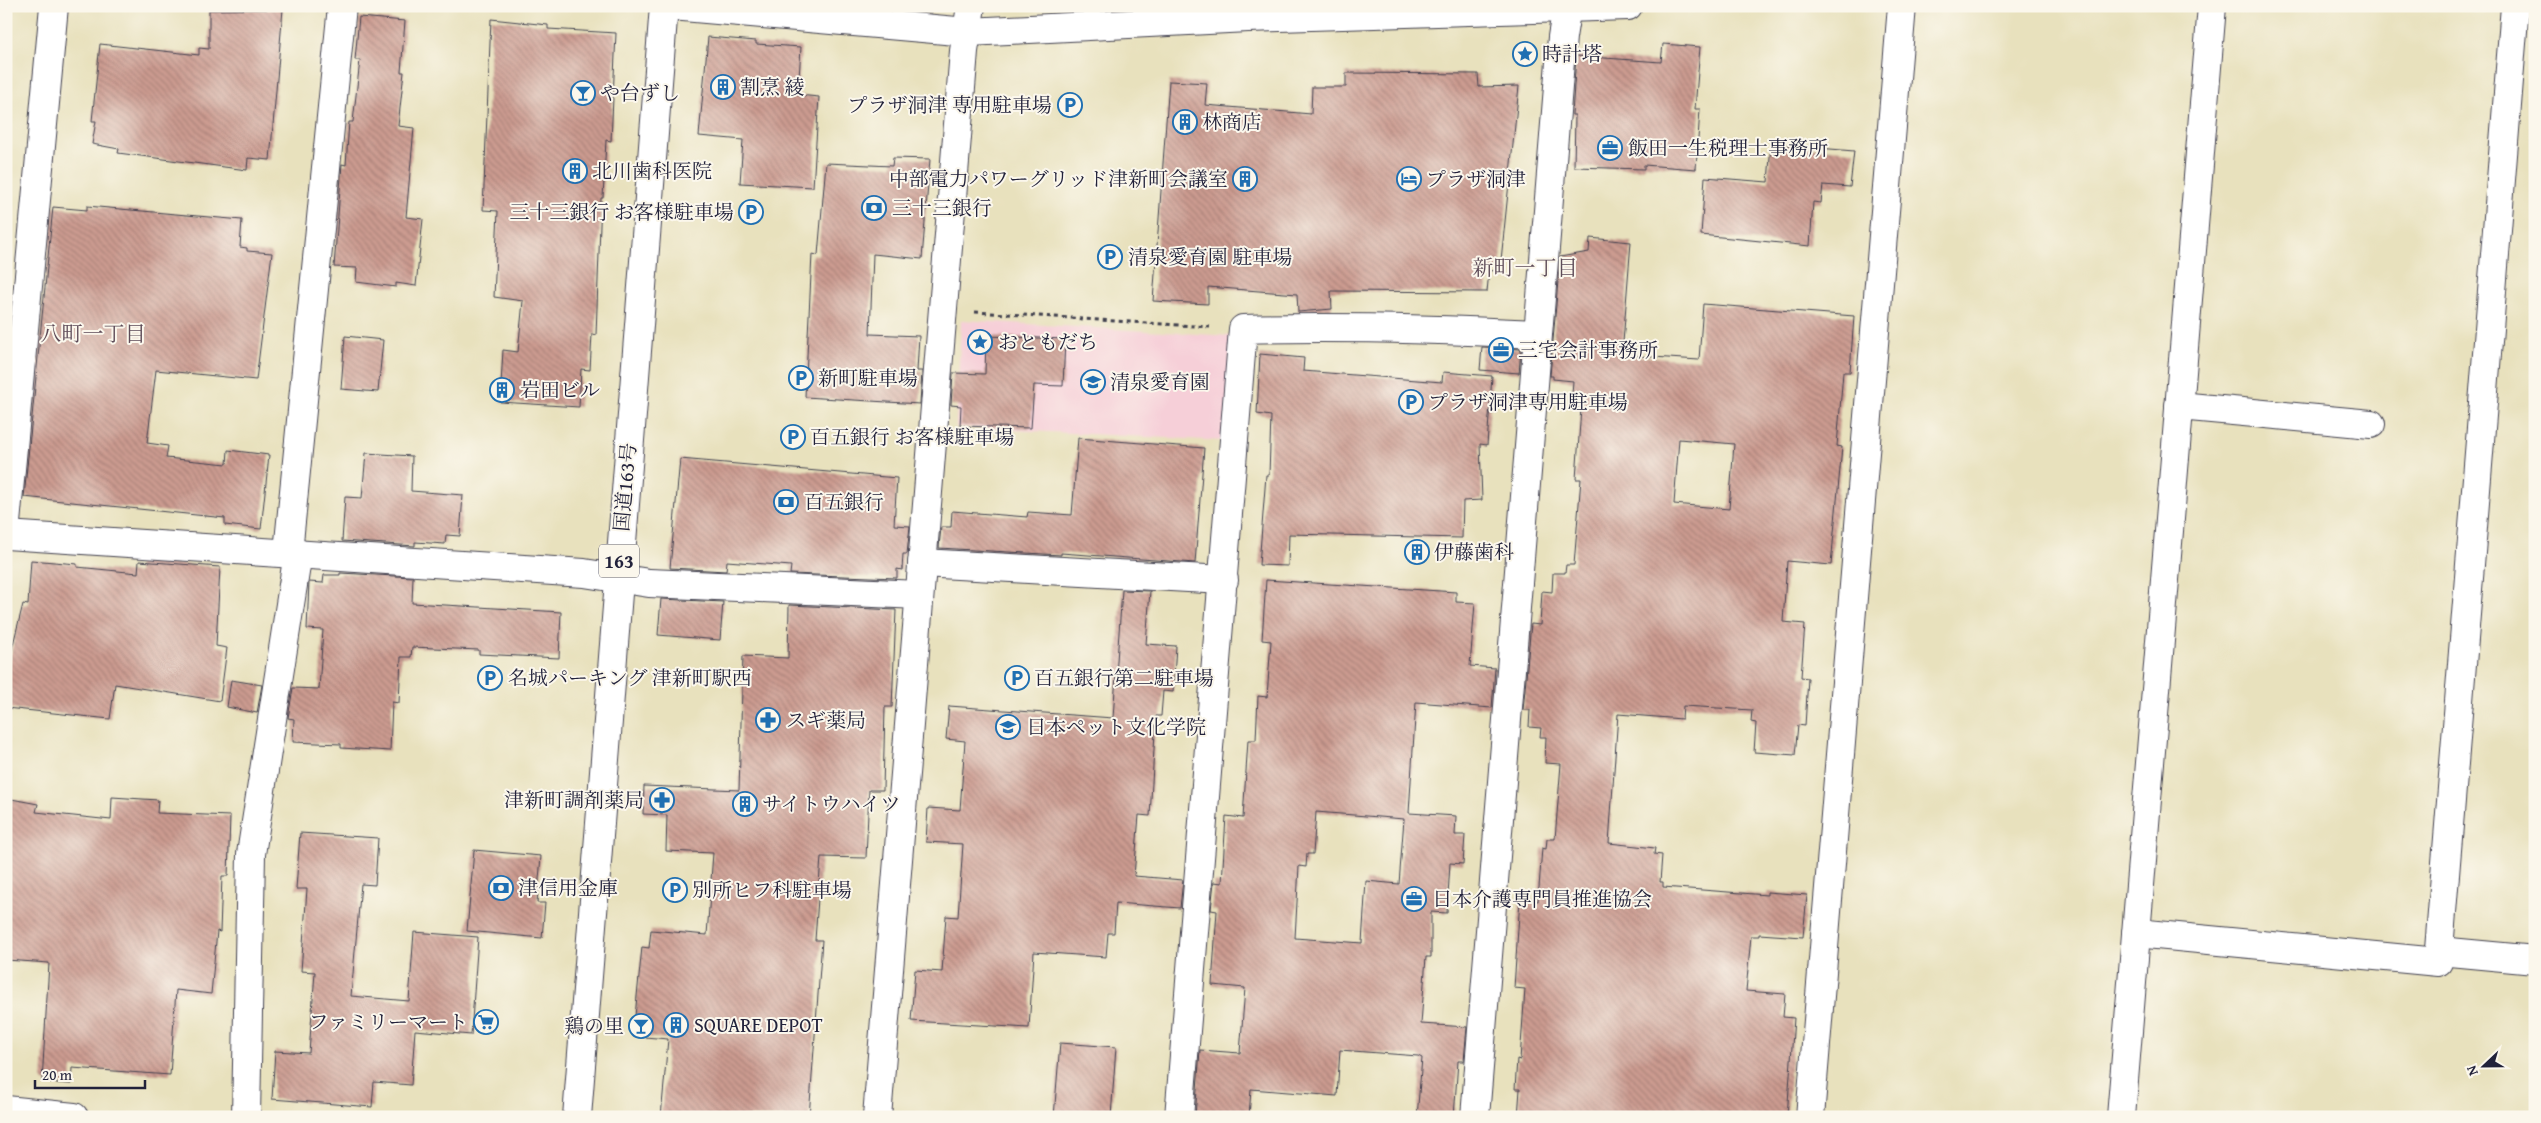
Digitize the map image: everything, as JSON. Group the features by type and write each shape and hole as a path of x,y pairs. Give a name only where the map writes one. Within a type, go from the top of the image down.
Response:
{"main road":[{"path":"6,523 54,6"},
{"path":"246,1117 251,854 293,552 342,6"},
{"name":"国道163号","path":"577,1117 664,6"},
{"path":"672,6 970,19 1229,19 1628,6"},
{"path":"1810,1117 1902,6"},
{"path":"2120,1117 2212,6"},
{"path":"2136,933 2438,962 2515,6"},
{"path":"1475,1117 1562,37 1567,7"},
{"path":"877,1117 942,310 964,51 970,19"},
{"path":"1179,1117 1244,329 1332,326 1538,334"},
{"path":"2179,406 2372,424"},
{"path":"6,535 293,552 618,577 648,583 919,595"},
{"path":"922,563 1224,580"},
{"path":"2439,951 2535,960"},
{"path":"6,1110 74,1117"}],"path":[{"path":"942,310 1244,329"}],"shaded area":[{"name":"清泉愛育園","path":"961,320 1231,336 1225,441 956,427"}],"building":[{"path":"283,9 270,160 248,158 247,170 118,153 119,149 92,144 96,121 92,121 100,44 199,55 199,48 209,49 209,10"},
{"path":"359,17 405,21 401,72 404,72 398,126 414,128 406,217 423,219 416,286 396,283 396,287 356,282 357,268 334,267 342,164 346,165 349,122 353,122 360,60 355,60"},
{"path":"491,19 548,25 548,29 616,33 611,141 606,140 603,198 601,198 596,335 592,334 590,370 581,369 579,407 500,402 503,350 518,352 523,301 494,297 498,211 483,210"},
{"path":"708,37 756,41 756,44 801,47 798,95 819,97 813,187 740,183 743,140 699,136"},
{"path":"1663,44 1700,47 1695,109 1700,109 1696,169 1644,165 1644,169 1574,167 1575,115 1572,115 1576,56 1661,62"},
{"path":"1346,73 1478,74 1479,87 1519,86 1500,270 1489,271 1487,292 1331,291 1332,309 1298,312 1297,294 1208,287 1208,304 1153,301 1169,81 1207,83 1205,105 1311,114 1312,87 1346,87"},
{"path":"1771,144 1854,151 1850,187 1823,185 1821,203 1813,202 1810,246 1701,235 1705,177 1768,182"},
{"path":"893,158 930,159 922,259 873,254 870,334 919,336 917,371 922,371 920,404 805,397 812,254 818,255 826,163 892,166"},
{"path":"87,206 242,220 240,247 247,248 247,251 272,253 256,380 156,370 147,443 168,446 166,458 227,464 228,450 269,455 261,529 225,525 225,518 24,497 53,207 87,210"},
{"path":"1590,238 1631,242 1622,355 1699,360 1703,304 1854,316 1850,372 1843,372 1837,446 1842,447 1831,565 1787,561 1783,622 1805,624 1801,677 1808,678 1805,726 1798,725 1795,755 1754,752 1756,723 1751,722 1752,710 1683,706 1682,719 1618,714 1609,843 1655,848 1654,854 1662,855 1660,882 1663,882 1663,887 1767,895 1767,892 1807,895 1803,937 1759,934 1759,936 1751,936 1746,991 1785,994 1783,1017 1794,1018 1787,1117 1518,1117 1520,1089 1515,1089 1517,1059 1520,1060 1525,989 1514,988 1520,899 1538,901 1542,848 1546,849 1547,839 1555,839 1561,764 1545,763 1546,737 1540,737 1541,728 1529,727 1530,710 1523,710 1531,624 1540,625 1542,591 1552,592 1553,573 1565,573 1566,565 1574,565 1581,479 1576,479 1581,408 1571,407 1573,381 1553,379 1553,376 1550,376 1560,257 1589,252","holes":["1679,439 1734,444 1729,509 1674,504"]},
{"path":"345,336 383,340 378,392 341,389"},
{"path":"986,336 1065,339 1063,386 1034,385 1031,428 960,426 961,406 951,405 953,373 985,374"},
{"name":"三宅会計事務所","path":"1482,347 1521,349 1519,373 1480,370"},
{"path":"1260,354 1304,358 1303,371 1442,382 1443,372 1492,376 1487,445 1480,444 1482,500 1463,501 1462,538 1289,534 1288,566 1259,565 1266,475 1269,475 1271,416 1257,414"},
{"path":"1078,438 1204,448 1195,563 1061,553 1061,555 939,548 941,527 951,527 952,511 1027,517 1028,512 1072,515"},
{"path":"366,453 412,456 411,491 463,495 460,536 446,535 445,544 415,542 415,546 342,541 345,497 362,498"},
{"name":"百五銀行","path":"680,459 897,478 894,525 910,526 907,554 903,554 902,570 897,569 897,578 790,574 791,566 727,561 726,571 670,568"},
{"path":"31,560 77,564 77,567 138,573 139,561 220,567 216,646 227,648 220,701 115,684 110,719 6,708 6,673 23,604 28,605"},
{"path":"340,573 413,577 412,603 561,612 559,658 479,654 479,650 412,647 411,657 401,657 399,703 392,702 390,751 341,748 341,744 293,742 294,719 288,718 293,688 319,689 323,630 307,629 309,582 323,583 324,575 340,575"},
{"path":"1266,580 1456,592 1456,602 1475,603 1470,666 1495,668 1492,708 1416,702 1409,813 1456,816 1455,835 1465,835 1463,864 1450,863 1447,913 1431,912 1431,957 1426,957 1421,1024 1467,1027 1464,1061 1458,1061 1454,1117 1417,1117 1422,1058 1418,1056 1340,1050 1337,1096 1251,1089 1249,1117 1195,1117 1200,1050 1240,1053 1245,988 1212,985 1217,911 1211,910 1214,882 1222,883 1226,816 1243,818 1248,740 1256,740 1258,696 1267,697 1271,641 1262,640","holes":["1316,812 1404,819 1399,884 1366,881 1362,943 1295,938 1299,866 1306,867 1307,854 1313,854"]},
{"path":"1122,590 1150,591 1146,644 1176,646 1173,692 1163,691 1161,716 1156,716 1150,816 1139,815 1134,876 1183,880 1180,908 1116,903 1114,933 1108,933 1106,957 1034,952 1029,1028 911,1021 915,970 942,972 946,916 958,917 963,844 926,842 928,808 960,810 965,741 946,739 949,706 1113,718"},
{"path":"661,599 723,602 720,640 658,635"},
{"path":"789,605 896,610 892,707 885,707 883,790 869,790 866,858 821,857 815,940 822,940 809,1117 661,1117 668,1039 633,1036 642,947 649,948 651,930 707,935 713,853 666,851 667,815 643,814 644,786 739,790 743,656 788,658"},
{"path":"231,680 262,685 257,713 227,707"},
{"path":"112,797 158,800 157,813 230,816 228,876 222,876 220,932 217,931 211,994 176,990 170,1075 72,1068 71,1084 42,1082 49,963 6,960 6,798 38,804 36,812 111,820"},
{"path":"300,833 378,838 375,885 361,884 351,996 409,1001 414,932 478,937 471,1035 415,1030 411,1085 374,1082 372,1107 272,1099 275,1051 309,1053 315,972 301,971 307,889 296,889"},
{"name":"津信用金庫","path":"474,850 541,856 537,903 545,903 542,938 467,931"},
{"path":"1060,1043 1116,1047 1111,1117 1054,1117"}],"place":[{"name":"時計塔","path":"1525,54"},
{"name":"割烹 綾","path":"723,87"},
{"name":"や台ずし","path":"583,93"},
{"name":"プラザ洞津 専用駐車場","path":"1070,105"},
{"name":"林商店","path":"1185,122"},
{"name":"飯田一生税理士事務所","path":"1610,148"},
{"name":"北川歯科医院","path":"575,171"},
{"name":"中部電力パワーグリッド津新町会議室","path":"1245,179"},
{"name":"プラザ洞津","path":"1409,179"},
{"name":"三十三銀行","path":"874,208"},
{"name":"三十三銀行 お客様駐車場","path":"751,212"},
{"name":"清泉愛育園 駐車場","path":"1110,257"},
{"name":"おともだち","path":"980,342"},
{"name":"三宅会計事務所","path":"1501,350"},
{"name":"新町駐車場","path":"801,378"},
{"name":"清泉愛育園","path":"1093,382"},
{"name":"岩田ビル","path":"502,390"},
{"name":"プラザ洞津専用駐車場","path":"1411,402"},
{"name":"百五銀行 お客様駐車場","path":"793,437"},
{"name":"百五銀行","path":"786,502"},
{"name":"伊藤歯科","path":"1417,552"},
{"name":"名城パーキング 津新町駅西","path":"490,678"},
{"name":"百五銀行第二駐車場","path":"1017,678"},
{"name":"スギ薬局","path":"768,720"},
{"name":"日本ペット文化学院","path":"1008,727"},
{"name":"津新町調剤薬局","path":"662,800"},
{"name":"サイトウハイツ","path":"745,804"},
{"name":"津信用金庫","path":"501,888"},
{"name":"別所ヒフ科駐車場","path":"675,890"},
{"name":"日本介護専門員推進協会","path":"1414,899"},
{"name":"ファミリーマート","path":"486,1022"},
{"name":"SQUARE DEPOT","path":"676,1025"},
{"name":"鶏の里","path":"641,1026"}],"district":[{"name":"新町一丁目","path":"1525,268"},
{"name":"八町一丁目","path":"93,334"}]}
